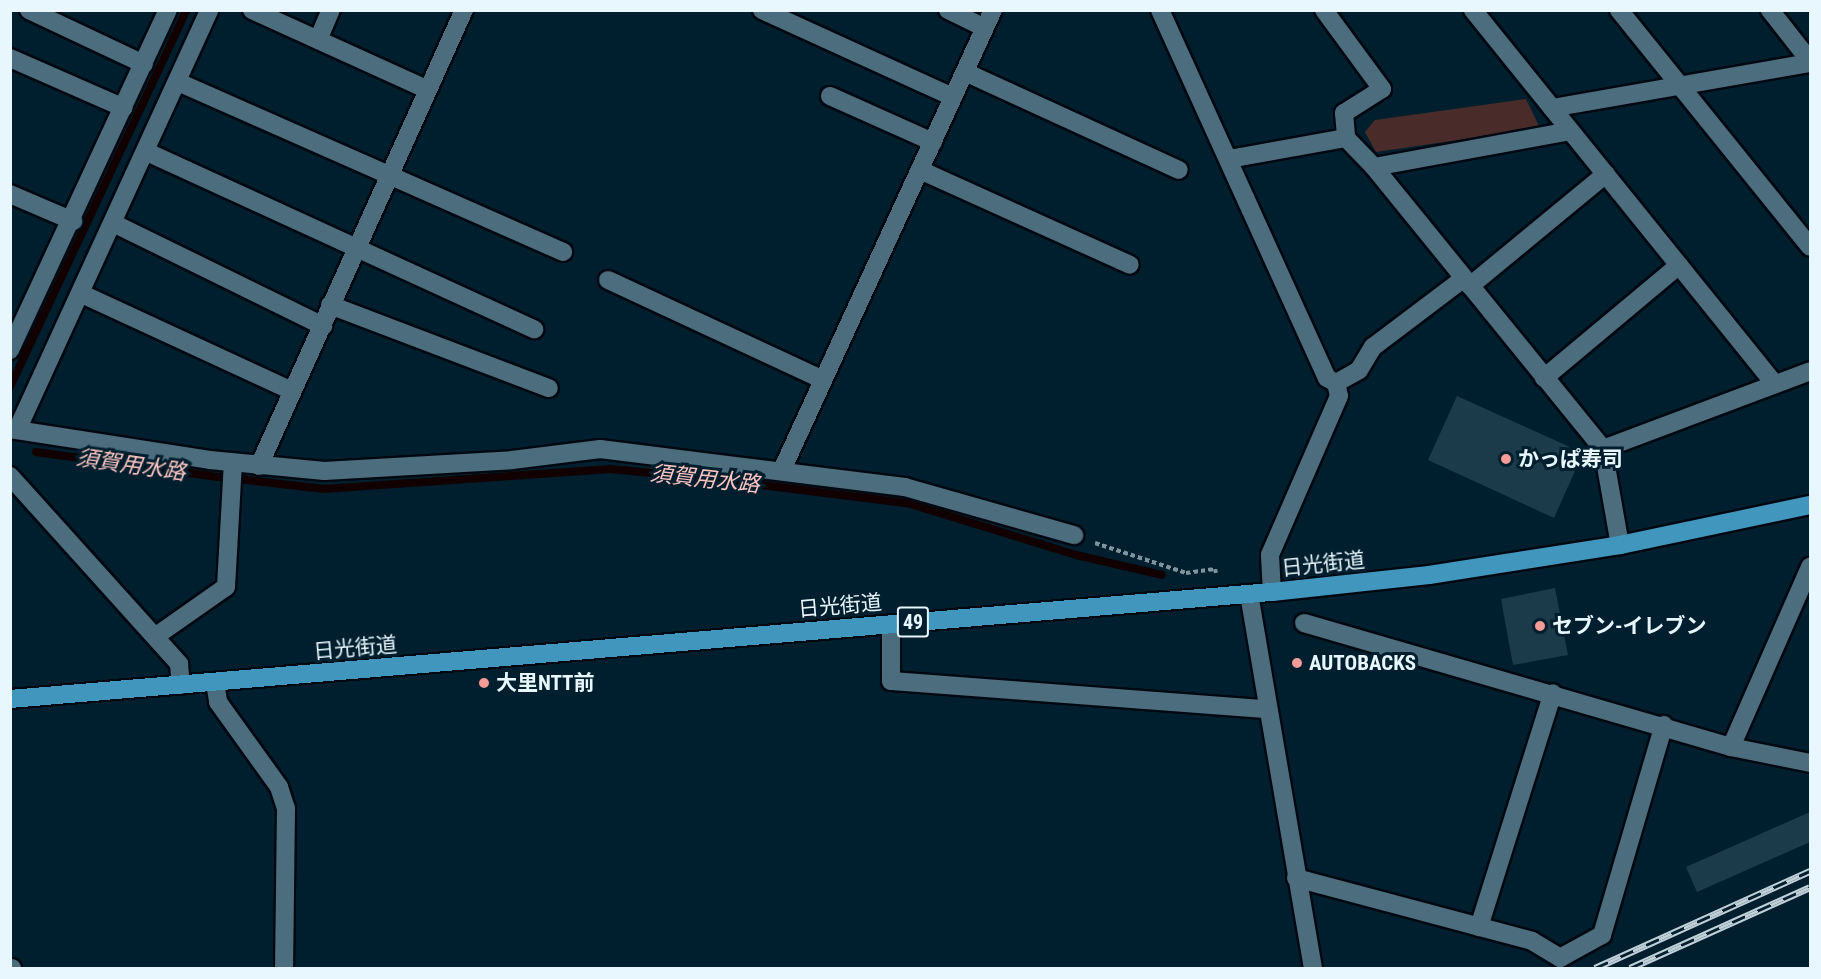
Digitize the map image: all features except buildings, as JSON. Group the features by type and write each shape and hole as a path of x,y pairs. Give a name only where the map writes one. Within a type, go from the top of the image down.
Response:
{"main road":[{"name":"日光街道","path":"10,699 1272,592 1429,574 1620,545 1810,505"}],"street":[{"path":"29,10 144,64"},
{"path":"10,350 18,313 73,221 168,10"},
{"path":"209,10 115,224 14,429 233,463 324,471 512,460 600,449 904,487 1074,536"},
{"path":"252,10 428,90"},
{"path":"318,40 331,10"},
{"path":"259,466 464,10"},
{"path":"762,10 953,97"},
{"path":"948,10 985,28"},
{"path":"782,470 993,10"},
{"path":"1160,10 1327,378 1336,382"},
{"path":"1324,10 1382,89 1344,113 1346,138 1374,167 1603,449 1620,545"},
{"path":"1473,10 1775,384"},
{"path":"1619,10 1810,247"},
{"path":"1552,108 1678,83 1810,62 1770,10"},
{"path":"10,58 124,108"},
{"path":"965,72 1179,170"},
{"path":"178,82 389,178 563,252"},
{"path":"830,96 933,142"},
{"path":"1374,167 1570,130"},
{"path":"1229,159 1346,138"},
{"path":"147,152 534,329"},
{"path":"920,170 1131,265"},
{"path":"1336,382 1359,370 1373,347 1466,283 1606,174"},
{"path":"10,194 73,221"},
{"path":"115,224 323,326"},
{"path":"1544,378 1679,266"},
{"path":"608,280 823,380"},
{"path":"82,294 292,391"},
{"path":"330,304 549,388"},
{"path":"1603,449 1810,371"},
{"path":"1272,592 1270,555 1340,396 1336,382"},
{"path":"156,636 226,587 233,463"},
{"path":"10,476 179,664 181,685"},
{"path":"1731,747 1810,567"},
{"path":"1249,594 1266,710 1313,969"},
{"path":"1304,623 1664,725 1731,747 1810,763"},
{"path":"891,624 891,681 1266,710"},
{"path":"215,682 218,702 279,787 286,808 284,969"},
{"path":"1479,927 1553,693"},
{"path":"1296,878 1532,941 1560,958 1602,935 1664,725"}],"path":[{"path":"1074,536 1186,573 1215,569 1216,574"}],"shaded area":[{"path":"1526,99 1540,128 1376,152 1365,132 1375,120"}],"waterway":[{"path":"10,387 187,10"},
{"name":"須賀用水路","path":"36,452 225,478"},
{"name":"須賀用水路","path":"238,479 324,489 610,469 705,478 907,503 1076,555 1162,575"}],"railway":[{"path":"1595,968 1810,871"},
{"path":"1630,968 1810,887"}],"place":[{"name":"かっぱ寿司","path":"1506,459"},
{"name":"セブン-イレブン","path":"1540,626"},
{"name":"AUTOBACKS","path":"1297,663"},
{"name":"大里NTT前","path":"484,683"}]}
